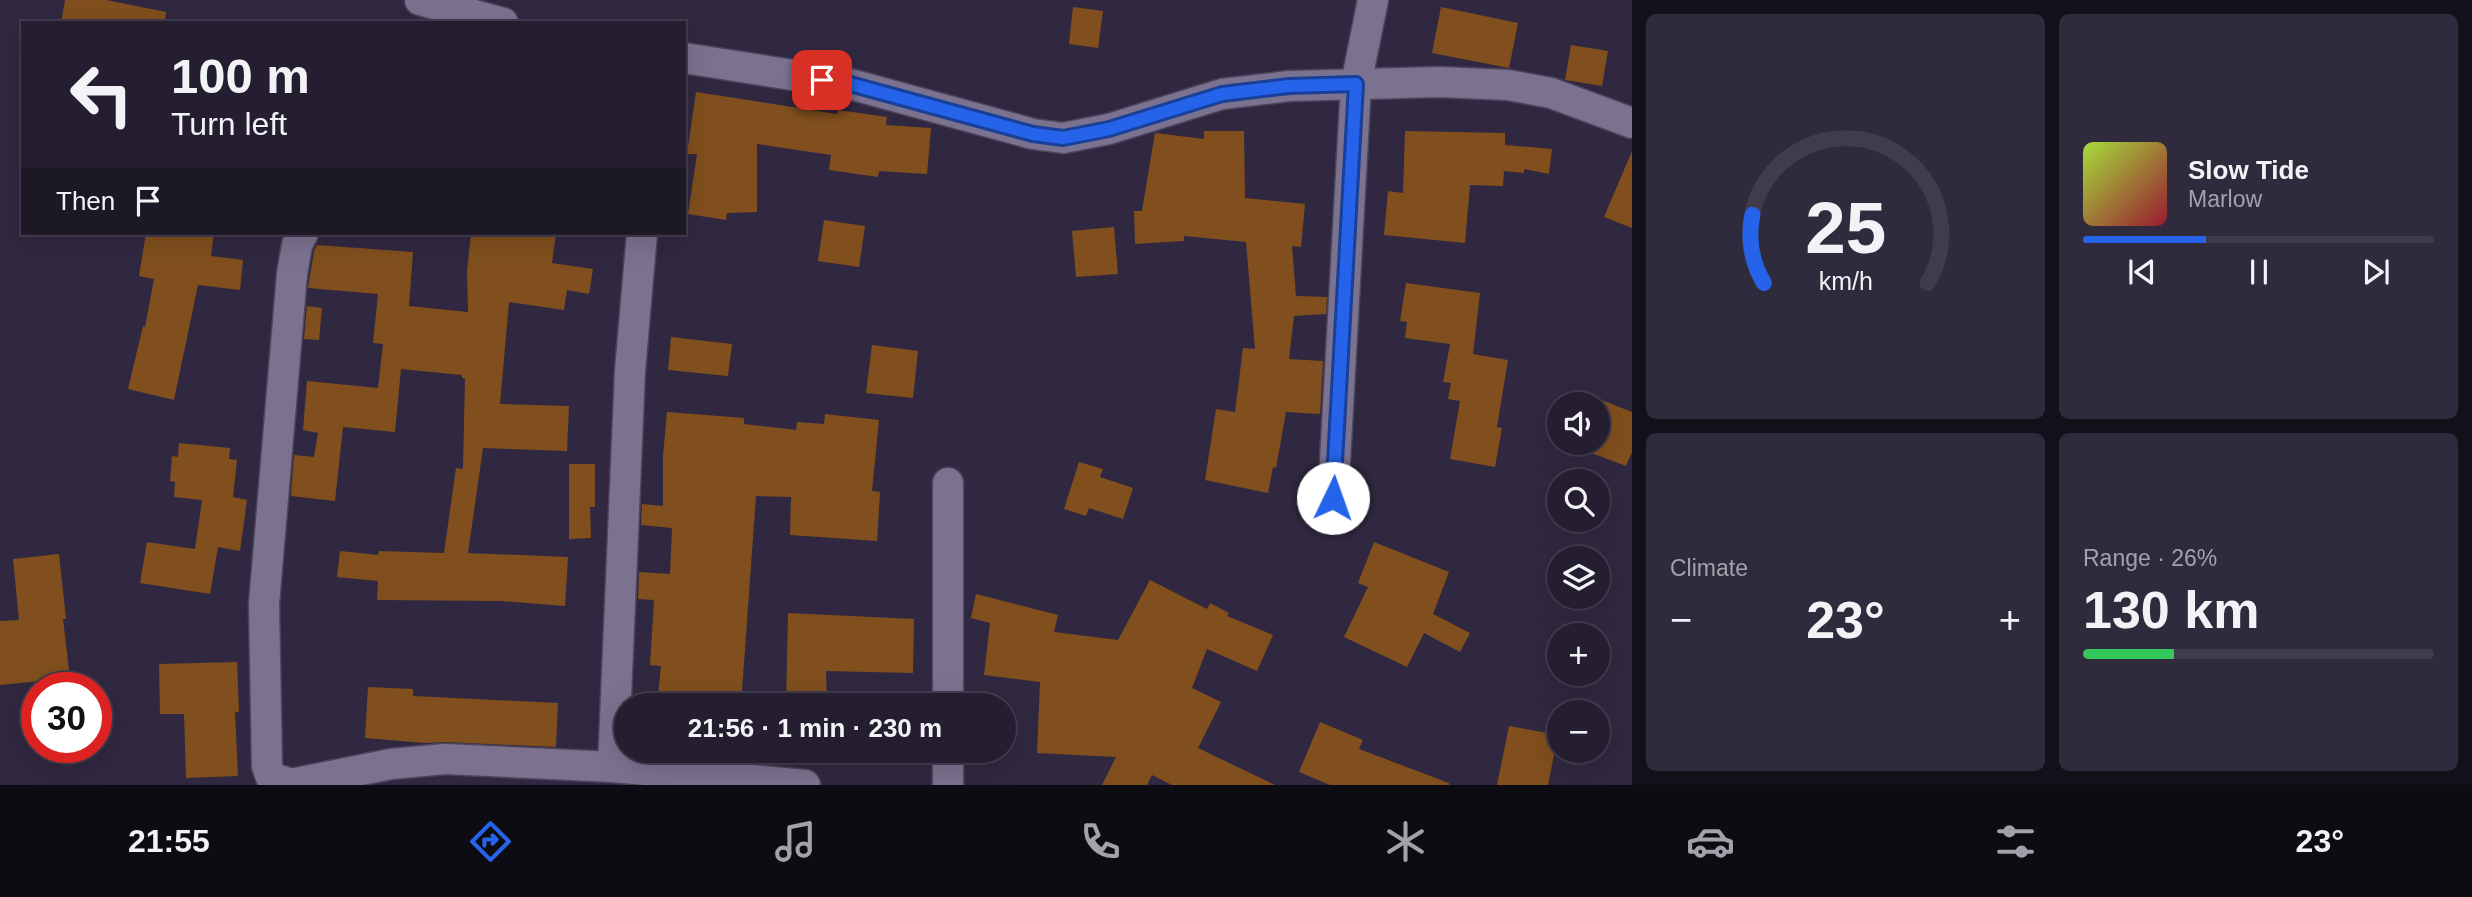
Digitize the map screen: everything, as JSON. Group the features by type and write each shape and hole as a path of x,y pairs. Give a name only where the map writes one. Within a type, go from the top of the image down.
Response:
{"street":[{"path":"1333,498 1356,84 1373,0"},
{"path":"420,8 492,21"},
{"path":"686,58 850,84 1033,134 1063,138 1109,129 1222,94 1289,86 1356,84 1440,82 1508,85 1552,93 1632,123"},
{"path":"302,235 297,245 292,274 264,604 267,766 271,776 291,784 391,764 445,758 613,767 805,785"},
{"path":"613,767 630,371 642,235"},
{"path":"948,482 948,693"},
{"path":"948,763 948,785"}],"building":[{"path":"65,0 106,0 166,12 165,21 61,21"},
{"path":"1073,7 1103,11 1098,48 1069,44"},
{"path":"1441,7 1518,23 1509,68 1432,53"},
{"path":"1571,45 1608,51 1602,86 1565,80"},
{"path":"696,92 837,114 838,110 887,117 886,125 931,128 927,174 879,171 878,177 829,170 831,155 757,144 757,212 727,213 726,220 688,214 697,154 687,154"},
{"path":"1204,131 1244,131 1245,198 1305,204 1301,247 1292,246 1296,296 1327,297 1326,314 1294,316 1289,359 1323,361 1320,414 1286,412 1276,468 1273,467 1268,493 1205,480 1216,409 1235,412 1243,348 1255,349 1246,242 1184,236 1184,241 1135,244 1134,211 1142,211 1155,133 1204,139"},
{"path":"1405,131 1505,133 1505,145 1552,149 1549,174 1524,169 1524,173 1504,171 1503,186 1470,185 1465,243 1384,235 1388,191 1403,193"},
{"path":"1632,151 1632,228 1604,217"},
{"path":"824,220 865,226 859,267 818,261"},
{"path":"1114,227 1118,274 1076,277 1072,231"},
{"path":"146,235 214,235 211,256 243,260 240,290 198,285 174,400 128,389 143,326 145,327 154,279 139,276"},
{"path":"471,235 556,235 552,263 593,269 589,294 567,290 564,310 509,302 500,404 569,406 567,451 483,448 468,553 568,557 565,606 500,601 377,600 378,581 337,577 340,551 378,555 379,551 444,553 456,468 463,469 465,378 462,378 462,375 401,369 395,432 343,427 335,501 291,496 294,455 314,457 318,433 303,430 307,381 378,388 383,344 373,343 378,294 308,288 317,245 413,252 409,306 468,312 467,271"},
{"path":"1406,283 1480,293 1473,354 1508,360 1497,427 1502,428 1495,467 1450,459 1460,401 1448,399 1451,383 1443,382 1450,344 1405,338 1407,322 1400,321"},
{"path":"307,306 322,308 319,340 304,339"},
{"path":"671,337 732,344 728,376 668,370"},
{"path":"872,345 918,351 913,398 866,393"},
{"path":"1610,403 1632,412 1632,452 1626,466 1597,455 1610,455"},
{"path":"667,412 744,418 744,424 796,430 797,422 824,424 825,414 879,420 872,491 880,492 877,541 790,535 791,497 756,496 742,693 658,693 661,666 650,665 654,600 638,599 639,572 670,574 672,528 641,525 642,504 663,506 663,456"},
{"path":"179,443 230,448 229,459 237,460 233,497 247,500 240,551 218,547 210,594 140,583 147,542 195,549 202,500 174,497 175,482 170,481 172,456 178,457"},
{"path":"1079,462 1103,469 1100,477 1133,488 1123,519 1089,508 1086,516 1064,509"},
{"path":"569,464 595,464 595,507 590,507 591,538 569,539"},
{"path":"1374,542 1449,572 1433,614 1470,633 1460,652 1424,633 1407,667 1344,637 1368,587 1358,583"},
{"path":"59,554 69,672 21,672 21,683 0,685 0,621 19,620 13,559"},
{"path":"1150,580 1207,609 1210,603 1229,613 1227,616 1273,635 1257,671 1207,649 1192,688 1221,702 1198,748 1275,785 1172,785 1152,775 1147,785 1102,785 1116,757 1037,753 1040,682 984,675 990,623 971,618 976,594 1058,615 1054,632 1118,640"},
{"path":"788,613 914,619 913,673 826,671 827,693 786,693"},
{"path":"237,662 239,712 235,712 238,776 186,778 184,714 160,714 159,664"},
{"path":"368,687 413,689 413,696 558,703 556,747 425,743 365,738"},
{"path":"1320,722 1363,740 1359,749 1449,785 1330,785 1299,772"},
{"path":"1509,726 1547,733 1547,763 1552,763 1548,785 1497,785"}],"route":[{"path":"822,80 850,84 1033,134 1063,138 1109,129 1222,94 1289,86 1356,84 1333,498"}]}
